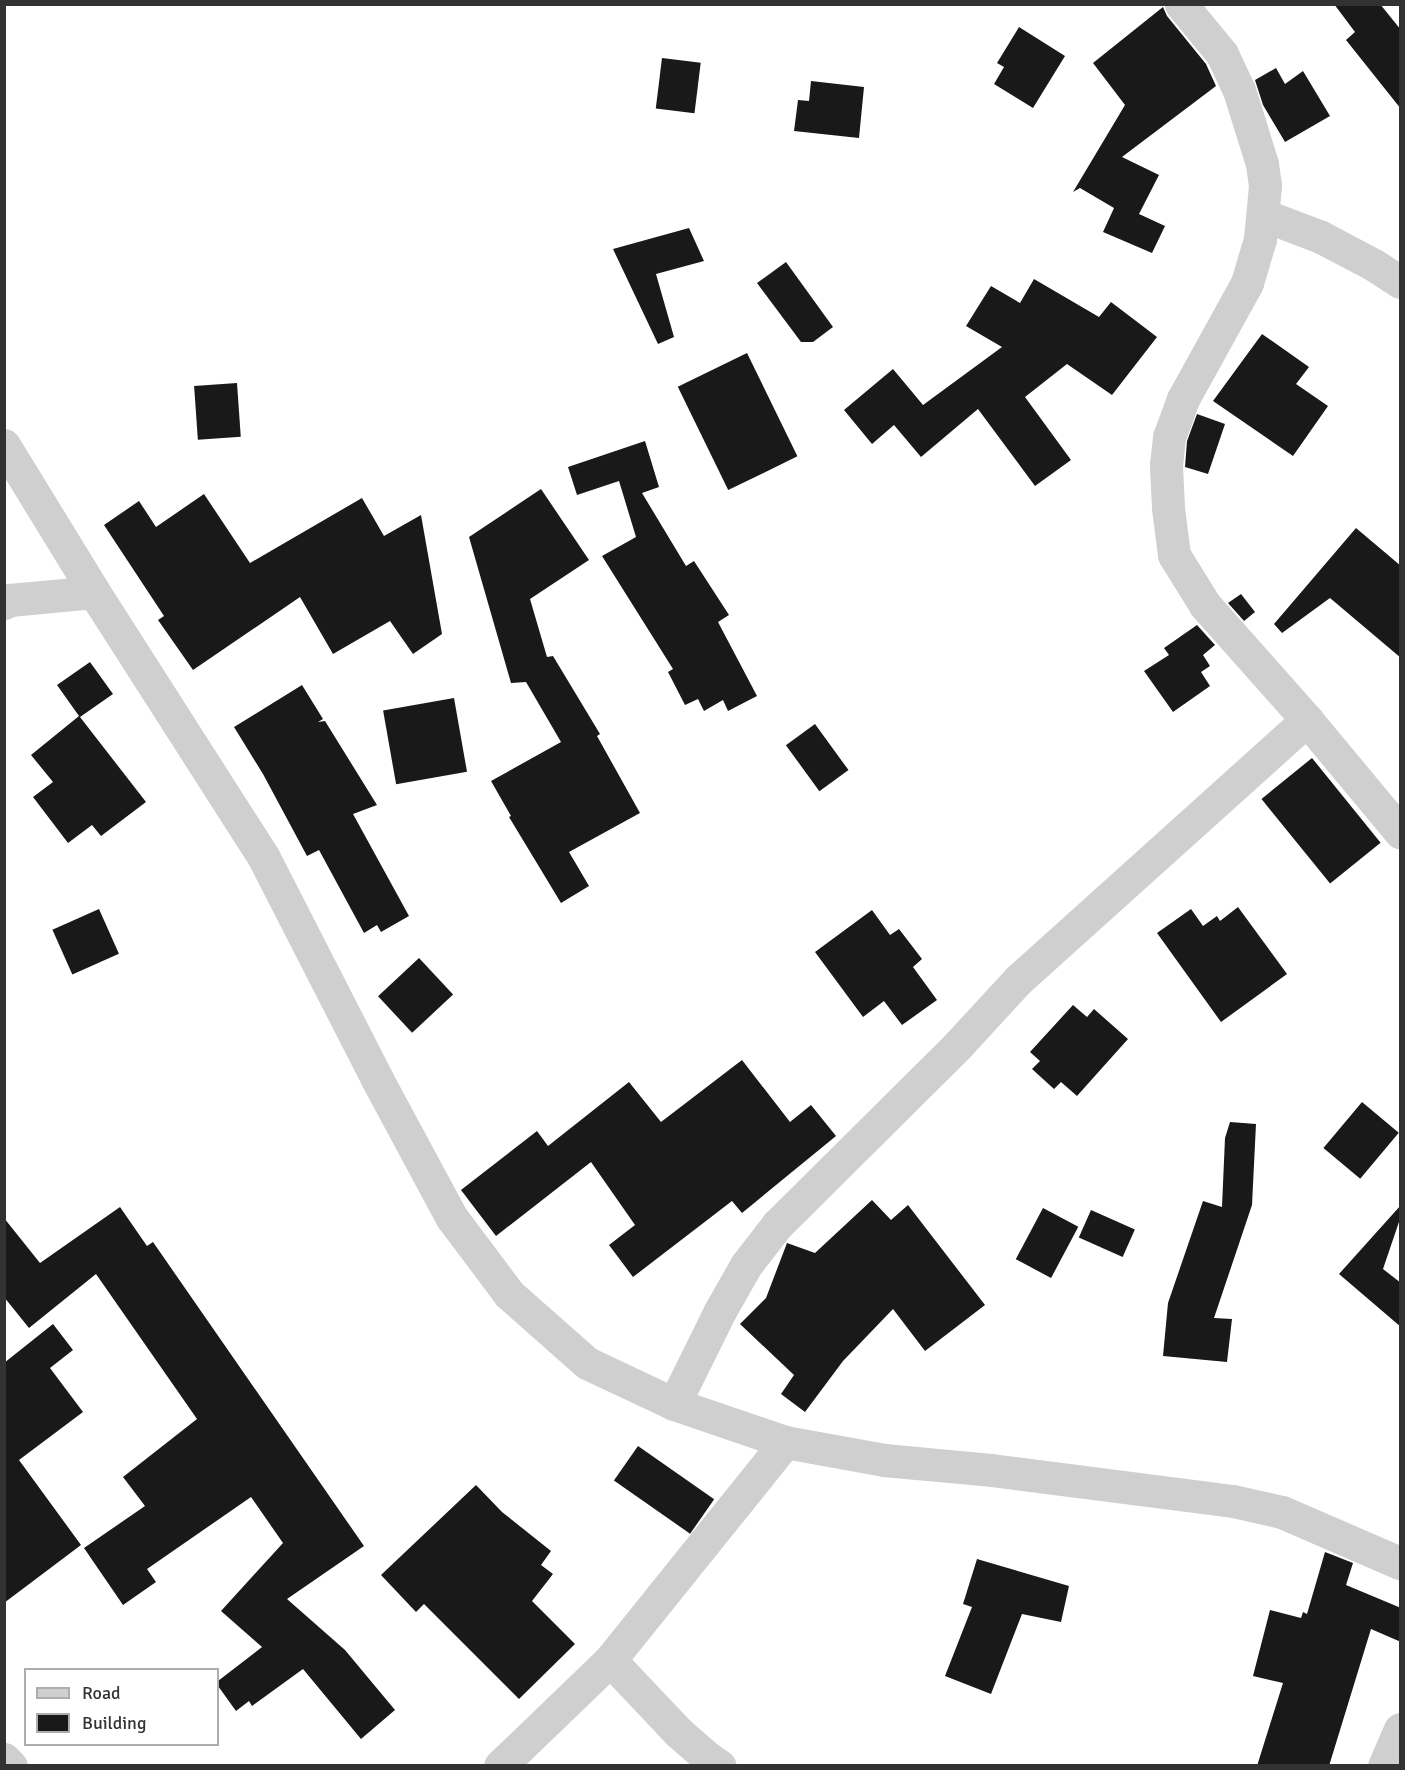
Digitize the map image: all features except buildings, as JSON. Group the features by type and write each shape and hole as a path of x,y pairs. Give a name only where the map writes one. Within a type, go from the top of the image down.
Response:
{"street":[{"path":"1181,4 1222,54 1239,90 1262,165 1265,186 1260,239 1247,283 1183,399 1169,437 1166,465 1168,508 1174,555 1205,605 1307,720 1401,832"},
{"path":"1263,215 1329,241 1401,282"},
{"path":"4,445 94,592 263,856 377,1079 452,1218 508,1294 587,1363 674,1404 785,1442 884,1461 991,1470 1233,1501 1282,1512 1401,1563"},
{"path":"4,603 10,600 94,592"},
{"path":"674,1404 720,1311 746,1265 777,1225 958,1045 1026,972 1307,720"},
{"path":"500,1766 610,1660 785,1442"},
{"path":"610,1660 678,1732 720,1766"},
{"path":"1384,1766 1401,1729"},
{"path":"4,1759 11,1766"}]}
